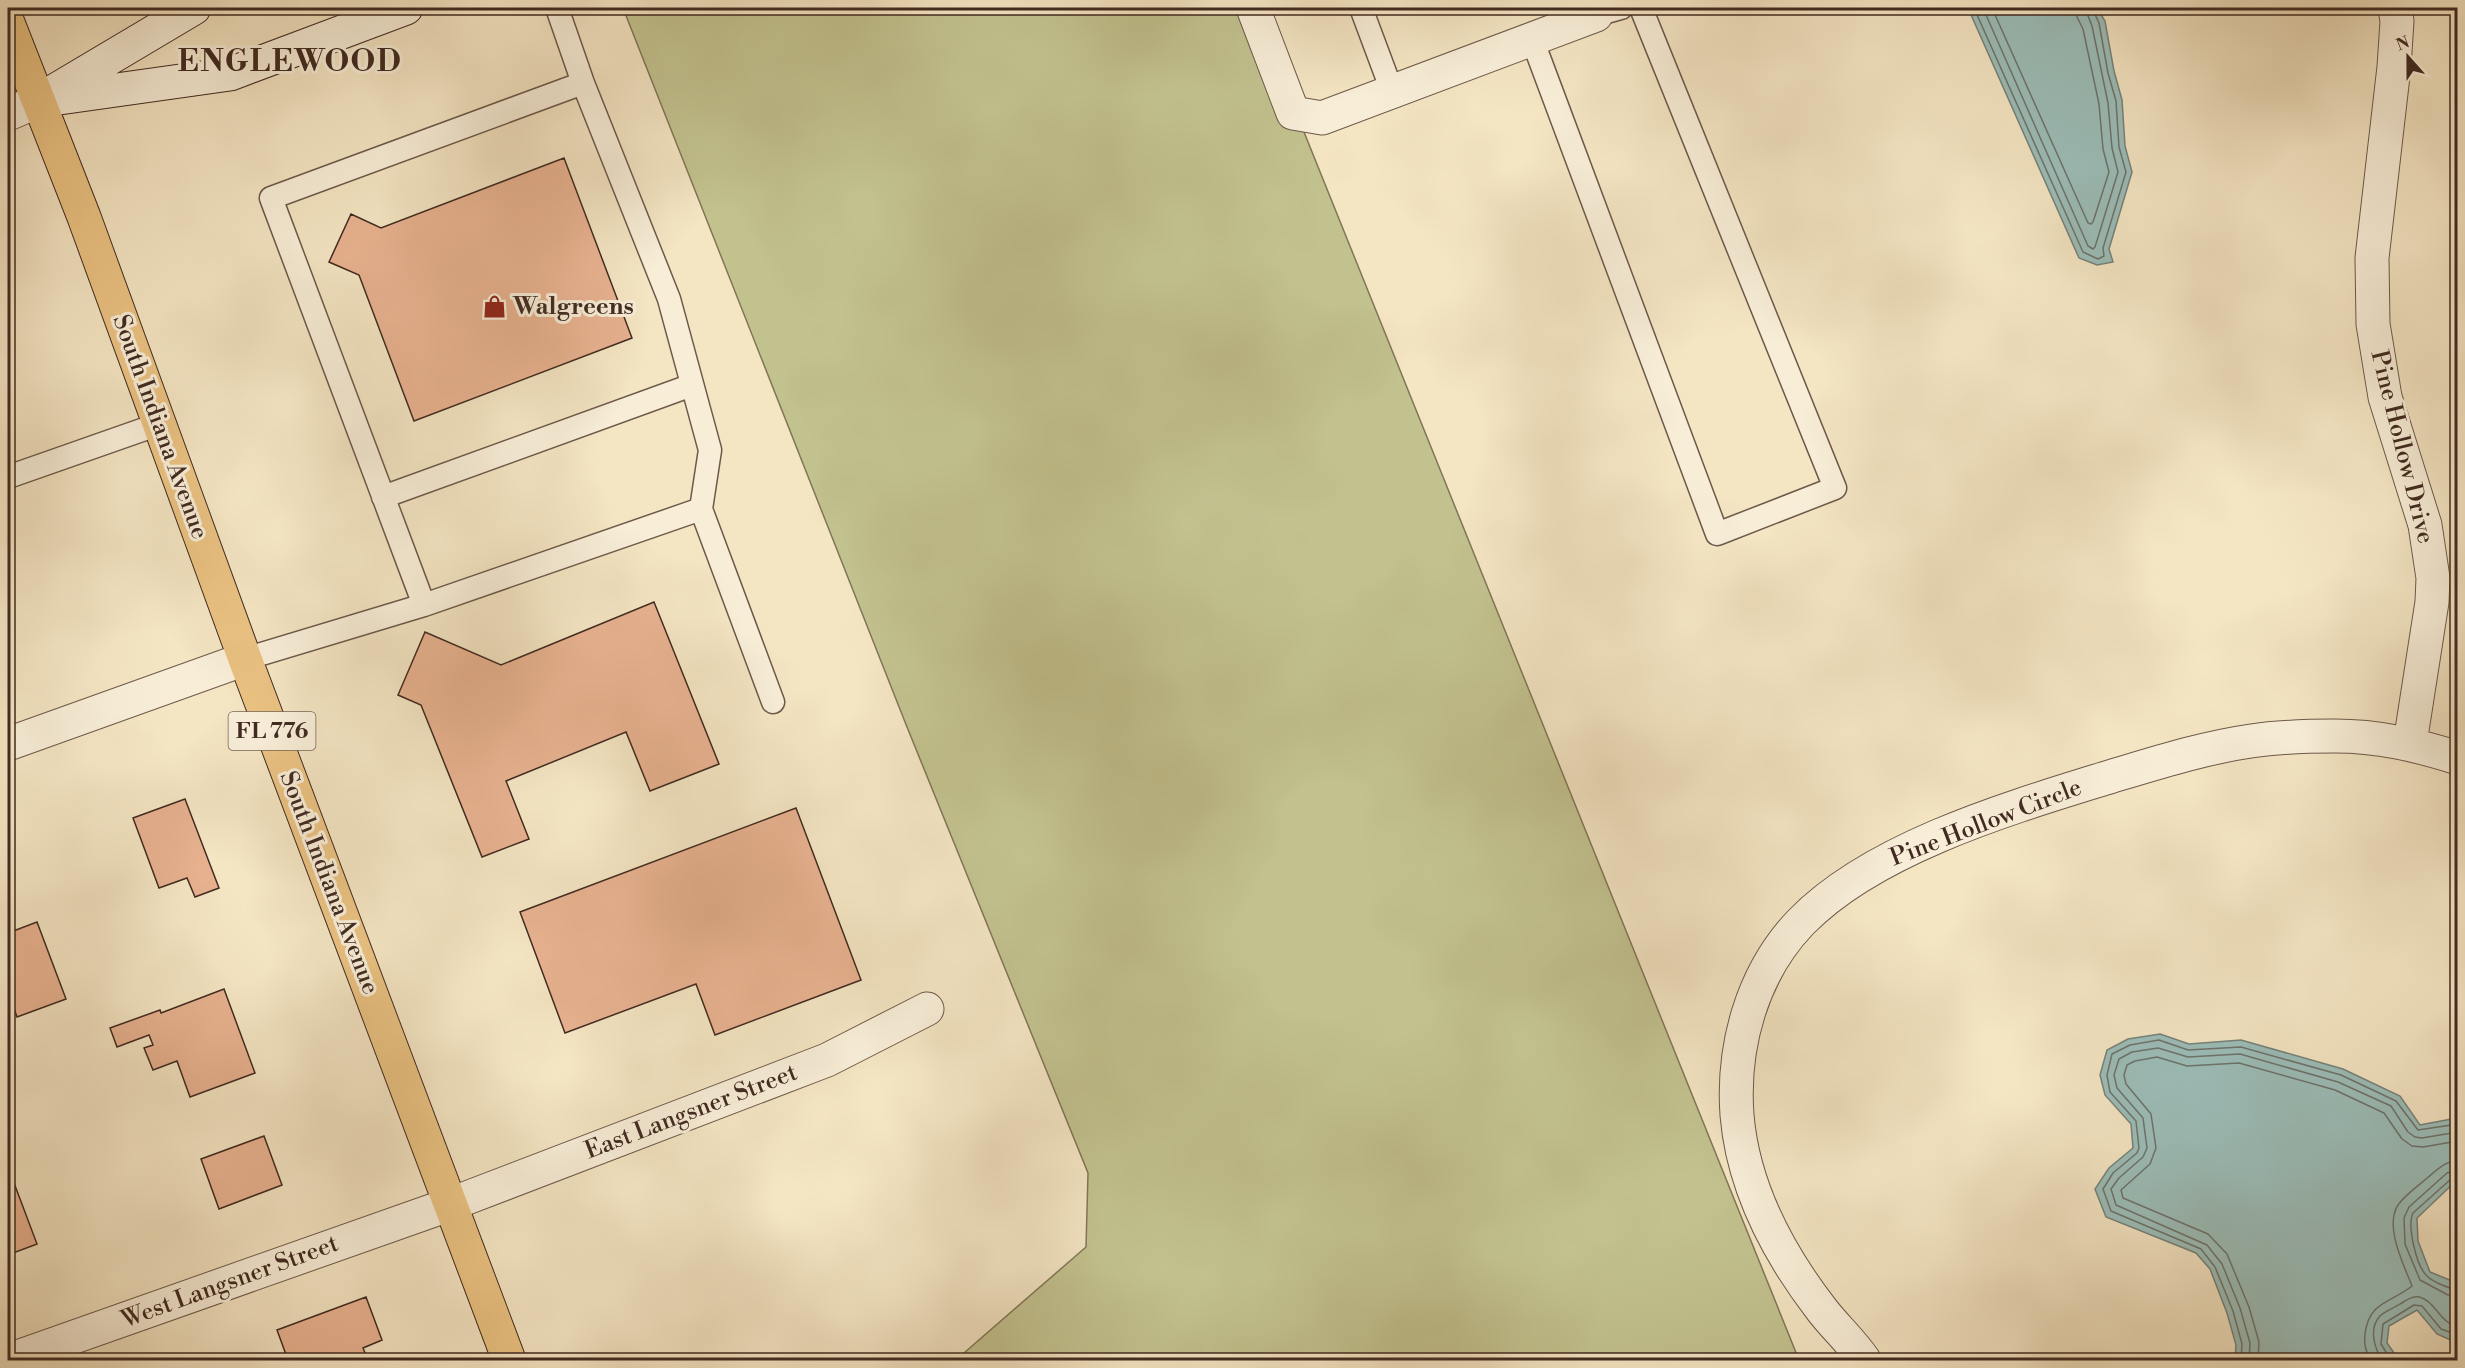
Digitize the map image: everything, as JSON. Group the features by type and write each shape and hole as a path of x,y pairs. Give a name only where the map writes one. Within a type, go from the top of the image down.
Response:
{"main road":[{"name":"FL 776","path":"8,23 38,101"},
{"name":"South Indiana Avenue","path":"38,101 84,217 245,659 509,1360"}],"street":[{"path":"8,114 38,101 194,8"},
{"path":"38,101 230,74 406,8"},
{"path":"1253,8 1293,113 1322,118 1608,11"},
{"name":"Pine Hollow Drive","path":"2395,8 2397,21 2394,67 2372,258 2373,324 2385,397 2425,525 2433,578 2432,602 2410,743"},
{"path":"8,744 245,659"},
{"name":"Pine Hollow Circle","path":"1864,1360 1822,1310 1785,1257 1767,1225 1754,1194 1737,1114 1737,1070 1742,1035 1756,990 1768,966 1798,925 1821,903 1866,871 1927,841 2042,799 2202,752 2251,741 2336,736 2410,743 2457,758"},
{"name":"East Langsner Street","path":"451,1204 827,1060 927,1009"},
{"name":"West Langsner Street","path":"9,1360 451,1204"}],"lane":[{"path":"557,8 583,83 669,299 710,450 701,509 773,702"},
{"path":"1362,8 1392,92"},
{"path":"1532,39 1717,534 1835,488 1641,8"},
{"path":"424,605 271,198 583,83"},
{"path":"383,497 692,385"},
{"path":"8,477 159,424"},
{"path":"245,659 424,605 701,509"}],"green space":[{"path":"623,8 1254,8 1799,1360 956,1360 1086,1247 1088,1173 907,727"}],"water":[{"path":"1968,8 2097,8 2105,21 2122,100 2125,146 2132,172 2109,249 2113,262 2097,265 2079,258"},
{"path":"2160,1034 2189,1044 2241,1040 2343,1069 2400,1096 2420,1125 2457,1118 2457,1180 2417,1218 2418,1241 2430,1272 2457,1283 2457,1340 2455,1342 2437,1334 2417,1310 2389,1326 2387,1343 2399,1360 2235,1360 2236,1345 2227,1313 2210,1269 2196,1253 2106,1217 2095,1189 2109,1168 2133,1148 2131,1124 2105,1095 2100,1075 2107,1050 2128,1039"}],"building":[{"name":"Walgreens","path":"564,158 632,338 414,421 359,275 329,262 351,214 381,228"},
{"path":"654,602 719,764 650,791 626,732 506,781 529,839 482,857 421,705 398,695 425,632 501,665"},
{"path":"185,799 219,888 195,897 187,878 159,888 133,818"},
{"path":"796,808 861,980 715,1035 696,984 565,1033 520,912"},
{"path":"37,922 66,999 17,1017 8,991 8,933"},
{"path":"224,989 255,1073 190,1097 177,1061 153,1070 144,1048 153,1045 149,1035 117,1047 110,1028 160,1010 161,1013"},
{"path":"264,1136 282,1185 219,1209 201,1159"},
{"path":"8,1167 37,1244 8,1255"},
{"path":"366,1297 382,1340 363,1348 368,1360 288,1360 277,1330"}],"place":[{"name":"Walgreens","path":"495,307"}],"district":[{"name":"ENGLEWOOD","path":"290,62"}]}
